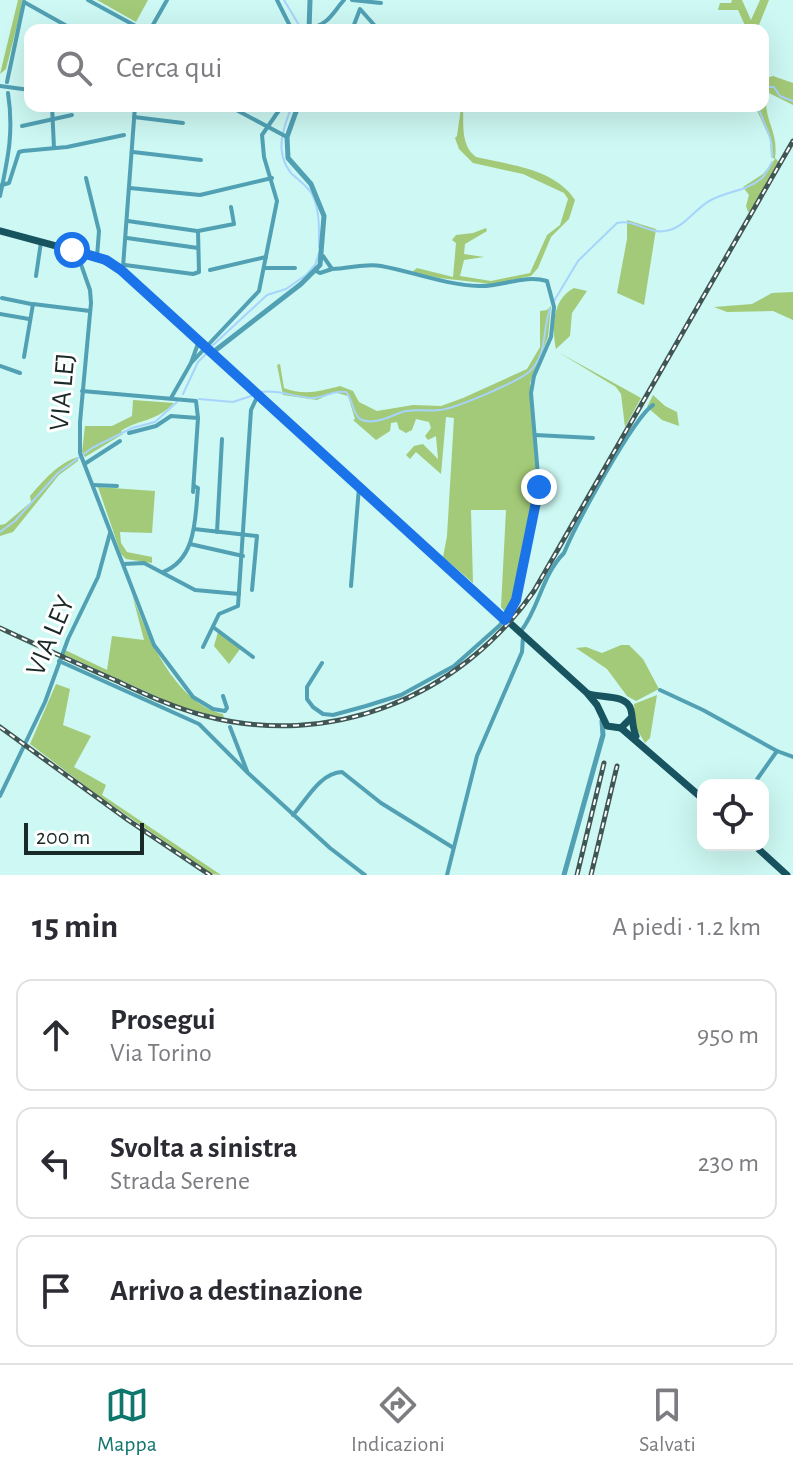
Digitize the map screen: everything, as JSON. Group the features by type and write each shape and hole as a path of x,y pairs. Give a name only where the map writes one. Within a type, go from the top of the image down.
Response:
{"main road":[{"path":"0,231 123,267 199,341 587,693 607,726 618,728 638,739 697,793"},
{"path":"587,693 627,702 638,739"},
{"path":"602,718 604,705 613,699"},
{"path":"618,728 631,718"},
{"path":"761,851 787,875"}],"street":[{"path":"88,0 132,24"},
{"path":"153,24 167,0"},
{"path":"277,0 289,24"},
{"path":"309,24 310,0"},
{"path":"322,24 336,13 344,0"},
{"path":"352,0 381,3"},
{"path":"7,82 24,1 64,24"},
{"path":"354,24 360,9 373,24"},
{"path":"0,75 8,75"},
{"path":"0,86 24,89"},
{"path":"0,196 13,122 8,93"},
{"path":"52,112 54,148"},
{"path":"134,112 123,267 199,272 198,231"},
{"path":"239,112 284,136"},
{"path":"209,350 259,291 277,201 264,157 262,135 277,112"},
{"path":"191,363 316,271 323,256 324,216 321,206 311,184 288,158 284,136 295,112"},
{"path":"22,126 72,115"},
{"path":"134,117 183,123"},
{"path":"2,185 9,183 19,152 124,135"},
{"path":"133,152 201,160"},
{"path":"86,178 99,231 97,257"},
{"path":"130,188 200,195 272,178"},
{"path":"128,221 198,231 234,224 231,207"},
{"path":"127,238 198,248"},
{"path":"36,276 41,242"},
{"name":"VIA LEJ","path":"76,251 90,290 78,446 146,628 171,670 201,704 225,711 223,696"},
{"path":"210,270 268,256"},
{"path":"323,256 332,269"},
{"path":"316,271 379,266 476,286 503,285 531,278 547,281 554,312 551,337 532,383 539,487 516,600 505,620 454,666 427,682 401,695 333,715 323,714 307,699 311,677 322,663"},
{"path":"265,268 295,268"},
{"path":"2,298 90,311"},
{"path":"24,357 33,304"},
{"path":"0,314 29,319"},
{"path":"171,398 191,363 199,341"},
{"path":"0,366 20,373"},
{"path":"82,391 196,401 198,418 193,488 198,488 194,529 184,558 163,572"},
{"path":"203,647 219,614 238,606 251,410 258,395"},
{"path":"447,875 483,737 522,652 521,635 536,599 645,411 653,405"},
{"path":"129,433 156,426 171,416 198,418"},
{"path":"535,435 593,438"},
{"path":"217,532 222,439"},
{"path":"83,458 120,441"},
{"path":"93,485 117,486"},
{"path":"351,586 359,487"},
{"path":"194,529 257,536 252,590"},
{"name":"VIA LEY","path":"0,796 45,702 59,661 98,577 110,533"},
{"path":"190,544 243,556"},
{"path":"124,564 144,563 195,590 239,594"},
{"path":"213,627 253,657"},
{"path":"522,652 533,645"},
{"path":"59,661 199,724 293,815 365,875"},
{"path":"660,690 793,757"},
{"path":"564,875 603,735 602,718"},
{"path":"230,727 248,773"},
{"path":"603,735 618,728"},
{"path":"757,779 777,751"},
{"path":"293,815 324,778 333,772 342,772 381,803 453,847"}],"green space":[{"path":"18,0 22,0 21,10 6,69 0,74"},
{"path":"97,0 148,0 136,22"},
{"path":"732,0 742,0 751,20 760,0 769,0 759,24 744,24 738,10 718,10 720,3 731,3"},
{"path":"769,77 793,83 793,105 769,93"},
{"path":"460,112 463,112 465,140 476,157 544,175 556,181 575,200 569,219 551,237 538,268 531,276 492,284 412,272 417,268 453,277 456,243 452,240 456,235 486,228 487,231 465,244 464,254 484,257 464,260 460,276 491,281 530,273 547,235 560,225 568,199 564,193 523,174 473,163 459,149 457,136"},
{"path":"758,112 768,112 775,140 775,158 779,162 748,212 749,195 743,187 763,174 775,159 771,157 770,139"},
{"path":"627,220 656,229 644,305 617,293 627,239"},
{"path":"574,288 587,291 572,313 570,336 556,349 555,315 561,299"},
{"path":"793,292 793,320 773,311 727,312 714,307 752,304 772,293"},
{"path":"551,306 548,337 530,383 538,489 515,599 505,612 501,607 506,510 471,510 473,583 443,557 454,418 446,417 441,474 416,452 410,459 406,455 414,446 423,444 438,459 436,436 428,440 425,436 431,428 429,422 416,419 412,430 406,433 399,429 397,422 391,423 390,431 376,440 353,420 348,396 334,392 317,400 283,395 277,365 280,364 284,388 299,392 340,386 353,391 359,402 377,411 413,405 441,406 527,369 540,347 540,311"},
{"path":"558,352 641,398 625,427 621,394 616,387"},
{"path":"653,395 677,412 679,426 662,420 647,407"},
{"path":"133,400 174,403 160,414 121,431 123,434 85,457 82,452 85,426 112,426 132,416"},
{"path":"78,457 78,461 59,475 13,532 0,536 0,525 31,502 30,496 57,468"},
{"path":"98,487 155,491 152,533 120,532 121,543 127,552 152,557 152,563 126,559 121,554"},
{"path":"132,594 165,666 191,697 223,714 224,718 178,706 63,654 65,650 107,670 112,636 144,640"},
{"path":"218,632 240,649 229,664 214,646"},
{"path":"629,645 643,659 659,689 636,701 627,696 607,669 576,648 586,647 602,653"},
{"path":"56,684 70,689 63,725 91,736 74,767 106,785 102,795 221,875 212,874 100,797 30,744"},
{"path":"657,695 650,738 645,743 635,726 634,704"}],"waterway":[{"path":"284,0 298,24"},
{"path":"769,87 774,87 780,96 793,101"},
{"path":"290,112 281,148 291,173 313,196 318,215 319,247"},
{"path":"760,112 770,136 772,157"},
{"path":"554,301 578,261 617,223 630,223 659,231 672,229 711,200 756,182 764,176 772,162"},
{"path":"212,346 267,295 286,289 306,275 315,265 319,253"},
{"path":"262,392 314,398 346,392 357,416 365,421 382,420 407,411 458,405 529,372 542,350 550,309"},
{"path":"183,394 198,362 207,353"},
{"path":"199,399 233,402 251,396"},
{"path":"0,532 15,521 58,473 92,448 132,428 155,422 177,402"}],"railway":[{"path":"0,628 169,704 202,715 250,724 297,725 343,719 388,706 429,686 468,660 503,628 534,591 793,141"},
{"path":"0,727 210,875"},
{"path":"577,875 604,763"},
{"path":"591,875 617,766"}],"route":[{"path":"72,250 106,260 121,270 505,620 514,608 539,487"}]}
